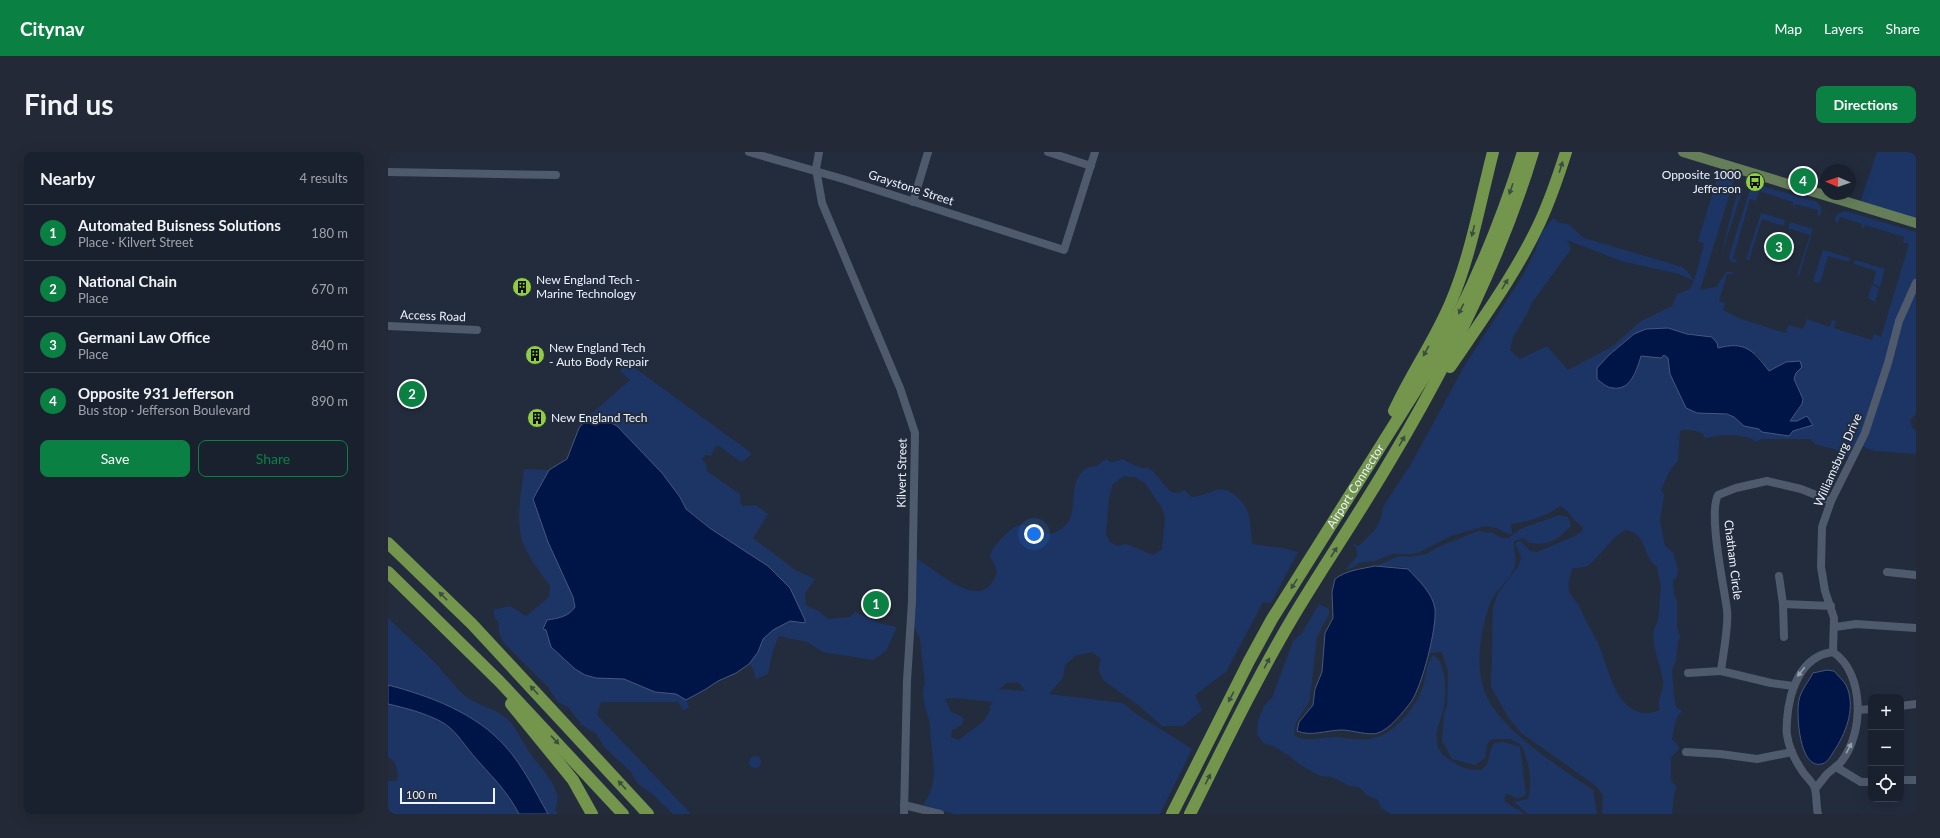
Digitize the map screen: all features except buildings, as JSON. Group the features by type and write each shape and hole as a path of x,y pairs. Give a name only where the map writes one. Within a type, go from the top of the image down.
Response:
{"highway":[{"path":"1373,455 1403,392 1436,333 1454,295 1466,261 1493,152"},
{"name":"Airport Connector","path":"1172,814 1260,640 1373,455 1426,374 1457,318 1490,245 1523,152"},
{"name":"Airport Connector","path":"1190,814 1282,636 1414,421 1460,333 1486,277 1511,216 1533,152"},
{"path":"1414,421 1494,303 1531,240 1553,192 1566,152"},
{"path":"388,543 487,640 648,814"},
{"path":"388,572 460,641 623,814"},
{"path":"460,641 569,775 592,814"}],"main road":[{"path":"1683,152 1916,224"}],"street":[{"name":"Graystone Street","path":"749,152 1064,250 1091,166"},
{"name":"Kilvert Street","path":"819,152 816,172 822,203 900,388 915,433 912,601 907,688 904,814"},
{"path":"913,202 928,152"},
{"path":"1048,152 1091,166 1095,152"},
{"path":"388,172 556,175"},
{"name":"Williamsburg Drive","path":"1833,652 1835,627 1831,606 1825,591 1821,567 1822,527 1830,501 1865,433 1888,363 1899,321 1916,283"},
{"name":"Access Road","path":"388,326 478,330"},
{"name":"Chatham Circle","path":"1721,671 1728,611 1721,574 1714,506 1718,495 1736,488 1767,481 1801,489 1830,501"},
{"path":"1887,572 1916,575"},
{"path":"1779,576 1783,604 1784,637"},
{"path":"1783,604 1831,606"},
{"path":"1835,627 1856,624 1916,628"},
{"path":"1815,789 1841,762 1852,743 1859,710 1853,679 1842,658 1833,652 1824,653 1807,665 1796,679 1789,707 1787,735 1792,752 1802,772 1815,789 1818,814"},
{"path":"1688,673 1712,673 1721,671 1771,683 1794,686"},
{"path":"1904,706 1916,704"},
{"path":"1859,710 1868,709"},
{"path":"1686,752 1714,753 1757,759 1792,752"},
{"path":"1836,767 1861,782 1868,782"},
{"path":"1904,780 1916,780"},
{"path":"904,805 940,814"}],"shaded area":[{"path":"1877,152 1916,152 1916,223 1859,206"},
{"path":"1719,172 1735,177 1700,290 1716,287 1726,272 1733,272 1733,274 1727,274 1719,301 1725,303 1723,310 1741,319 1786,333 1788,325 1803,329 1807,319 1830,327 1832,320 1836,321 1834,328 1872,340 1874,334 1881,337 1909,244 1903,242 1904,237 1865,225 1862,230 1862,224 1840,217 1838,222 1835,222 1835,217 1839,213 1845,211 1916,232 1916,414 1910,420 1912,427 1916,431 1916,454 1875,451 1861,446 1854,461 1834,449 1815,444 1810,439 1762,439 1756,442 1753,439 1743,436 1725,435 1707,438 1703,437 1704,434 1695,431 1680,431 1678,461 1670,470 1661,490 1664,495 1660,521 1665,546 1673,552 1678,570 1677,576 1673,581 1674,594 1677,600 1677,628 1680,637 1678,641 1676,661 1672,669 1676,707 1682,711 1676,719 1672,739 1680,748 1671,757 1671,781 1677,787 1674,794 1672,814 1602,814 1603,795 1596,786 1521,733 1508,717 1491,687 1493,607 1498,593 1519,565 1521,556 1516,546 1516,542 1521,541 1530,551 1537,552 1577,535 1582,531 1583,527 1563,507 1560,506 1543,516 1511,524 1511,535 1496,528 1485,526 1451,536 1414,554 1392,554 1375,561 1359,563 1352,568 1346,569 1357,556 1356,547 1351,543 1359,546 1375,530 1381,518 1383,507 1411,464 1465,365 1523,275 1535,251 1542,232 1553,218 1560,223 1568,224 1584,238 1682,267 1694,281 1704,243 1698,241","holes":["1567,240 1621,261 1679,274 1694,281 1690,289 1677,294 1672,306 1641,321 1613,346 1568,370 1547,346 1520,359 1510,350 1513,337 1531,304 1571,249","1668,328 1687,334 1712,337 1717,348 1730,345 1758,355 1769,371 1786,362 1802,367 1796,373 1794,379 1800,391 1802,403 1801,407 1790,421 1797,421 1788,436 1762,432 1759,429 1744,426 1734,417 1721,413 1670,374 1668,358 1664,355 1661,358 1641,356 1638,367 1631,381 1615,389 1609,355 1630,338 1642,332","1626,530 1638,536 1642,541 1649,557 1657,567 1661,588 1658,621 1653,635 1663,685 1659,702 1660,710 1652,712 1640,713 1633,710 1623,701 1610,677 1598,643 1579,605 1571,594 1569,587 1572,569 1587,566 1597,558 1610,542"]},
{"path":"1752,183 1817,202 1821,208 1821,215 1817,216 1818,210 1796,204 1793,208 1793,202 1759,191 1756,201 1750,199 1733,258 1737,260 1735,263 1730,261 1729,256"},
{"path":"1739,187 1743,189 1721,255 1732,213"},
{"path":"1761,213 1785,220 1783,226 1762,219 1749,260 1746,260"},
{"path":"1790,222 1813,229 1799,276 1797,275 1810,235 1788,228"},
{"path":"1823,250 1850,258 1849,262 1828,256 1820,283 1813,281"},
{"path":"1855,260 1885,269 1880,287 1873,283 1876,271 1854,264"},
{"path":"1872,284 1879,289 1875,302 1868,298"},
{"path":"1668,328 1687,334 1712,337 1717,343 1718,348 1735,346 1748,349 1769,371 1786,362 1800,361 1802,367 1796,373 1794,379 1803,399 1802,404 1790,421 1797,421 1807,416 1813,425 1793,431 1789,436 1762,432 1759,429 1744,426 1734,417 1727,414 1697,413 1686,408 1670,374 1668,358 1664,355 1661,358 1641,356 1635,373 1629,383 1619,388 1604,385 1597,379 1597,368 1609,355 1634,334 1646,329"},
{"path":"628,363 750,452 751,455 741,462 719,446 715,447 711,456 705,455 702,460 706,464 707,471 741,495 740,502 743,506 756,505 768,514 753,538 795,570 815,579 805,593 806,605 820,612 828,619 850,617 855,612 879,623 897,627 886,651 873,660 823,652 807,642 779,636 773,650 768,674 756,679 753,669 749,664 758,652 763,639 773,630 790,621 805,623 798,607 727,540 686,509 680,497 590,415 630,380 620,371"},
{"path":"590,415 601,418 617,426 662,473 680,497 686,509 711,529 768,566 790,588 805,620 805,623 790,621 773,630 763,639 758,652 749,664 736,673 718,681 686,700 676,694 655,692 624,679 596,678 585,675 575,669 551,647 546,630 543,629 547,620 566,615 575,607 573,597 548,542 533,499 549,470 567,459 579,428"},
{"path":"1106,459 1110,462 1114,462 1122,459 1139,467 1148,468 1153,471 1169,490 1173,492 1178,493 1184,490 1192,497 1222,489 1232,493 1245,506 1249,516 1252,544 1298,552 1271,603 1263,602 1226,672 1195,695 1202,710 1183,726 1162,726 1138,705 1104,681 1098,669 1101,659 1092,652 1075,656 1065,665 1063,678 1049,694 1123,703 1135,713 1192,749 1160,814 954,814 923,805 931,789 934,767 930,723 923,697 925,684 920,639 914,627 915,558 953,583 974,591 983,590 994,580 996,570 990,556 994,547 1004,536 1013,528 1020,525 1050,534 1058,531 1066,525 1072,510 1075,485 1078,477 1085,469 1094,467","holes":["1124,476 1135,477 1145,483 1162,508 1165,518 1162,549 1153,555 1126,544 1117,546 1110,542 1106,534 1109,499 1113,484","1018,682 1025,691 999,689 1007,683","954,698 993,702 989,707 991,709 984,721 958,740 951,737 952,730 962,725 964,719 961,716 951,712 945,699"]},
{"path":"524,469 549,470 533,499 548,542 573,597 655,692 676,694 686,700 689,707 684,711 678,702 601,702 597,715 691,814 673,814 651,793 638,784 630,771 606,749 596,734 581,724 568,707 558,702 547,686 504,643 499,633 499,623 495,618 493,610 510,606 526,616 549,597 550,586 529,555 521,536 519,511"},
{"path":"1559,515 1568,517 1571,526 1553,541 1536,544 1529,543 1524,538 1514,541 1515,562 1513,570 1491,601 1486,615 1480,648 1481,680 1491,705 1516,733 1547,758 1593,790 1597,814 1528,814 1514,802 1528,799 1530,778 1522,746 1511,739 1492,739 1487,744 1485,758 1475,765 1452,759 1442,741 1444,714 1447,706 1448,671 1442,652 1429,653 1434,624 1404,567 1376,566 1399,556 1410,557 1426,554 1440,546 1478,531 1493,533 1502,538 1509,538 1520,529"},
{"path":"1375,566 1408,569 1428,592 1434,603 1434,629 1424,671 1415,694 1411,702 1396,720 1383,731 1375,734 1342,730 1314,733 1303,733 1297,731 1299,722 1313,705 1315,689 1322,672 1325,633 1333,618 1332,592 1335,579 1349,572"},
{"path":"1319,604 1329,609 1329,614 1317,637 1310,699 1296,722 1294,735 1304,739 1336,737 1369,739 1378,737 1387,732 1404,718 1417,701 1424,683 1428,664 1434,655 1441,665 1445,679 1444,707 1436,739 1439,749 1445,757 1458,765 1473,770 1479,770 1487,764 1494,743 1504,742 1520,747 1526,794 1523,797 1516,798 1506,793 1504,800 1524,814 1391,814 1381,808 1378,800 1367,795 1359,787 1350,786 1332,777 1320,776 1273,746 1263,743 1257,734 1258,721 1264,706 1272,698 1293,641 1302,633"},
{"path":"388,618 436,664 465,696 495,711 509,721 553,784 558,796 558,802 555,809 558,814 548,814 512,754 494,735 481,725 467,715 436,700 388,685"},
{"path":"1827,670 1834,671 1846,685 1850,701 1849,718 1844,734 1827,761 1822,764 1814,764 1808,758 1804,750 1799,728 1798,707 1803,689 1813,673"},
{"path":"388,685 436,700 452,707 467,715 494,735 518,762 548,814 519,814 503,790 450,728 440,721 428,716 388,704"},
{"path":"388,704 428,716 440,721 450,728 503,790 519,814 388,814 388,781 397,781 397,767 396,764 388,757"},
{"path":"753,756 757,756 761,762 757,768 753,768 749,764 749,760"}],"place":[{"name":"Opposite 931 Jefferson","path":"1803,181"},
{"name":"Opposite 1000 Jefferson","path":"1755,182"},
{"name":"Germani Law Office","path":"1779,247"},
{"name":"New England Tech - Marine Technology","path":"522,287"},
{"name":"New England Tech - Auto Body Repair","path":"535,355"},
{"name":"National Chain","path":"412,394"},
{"name":"New England Tech","path":"537,418"},
{"name":"Automated Buisness Solutions","path":"876,604"}]}
